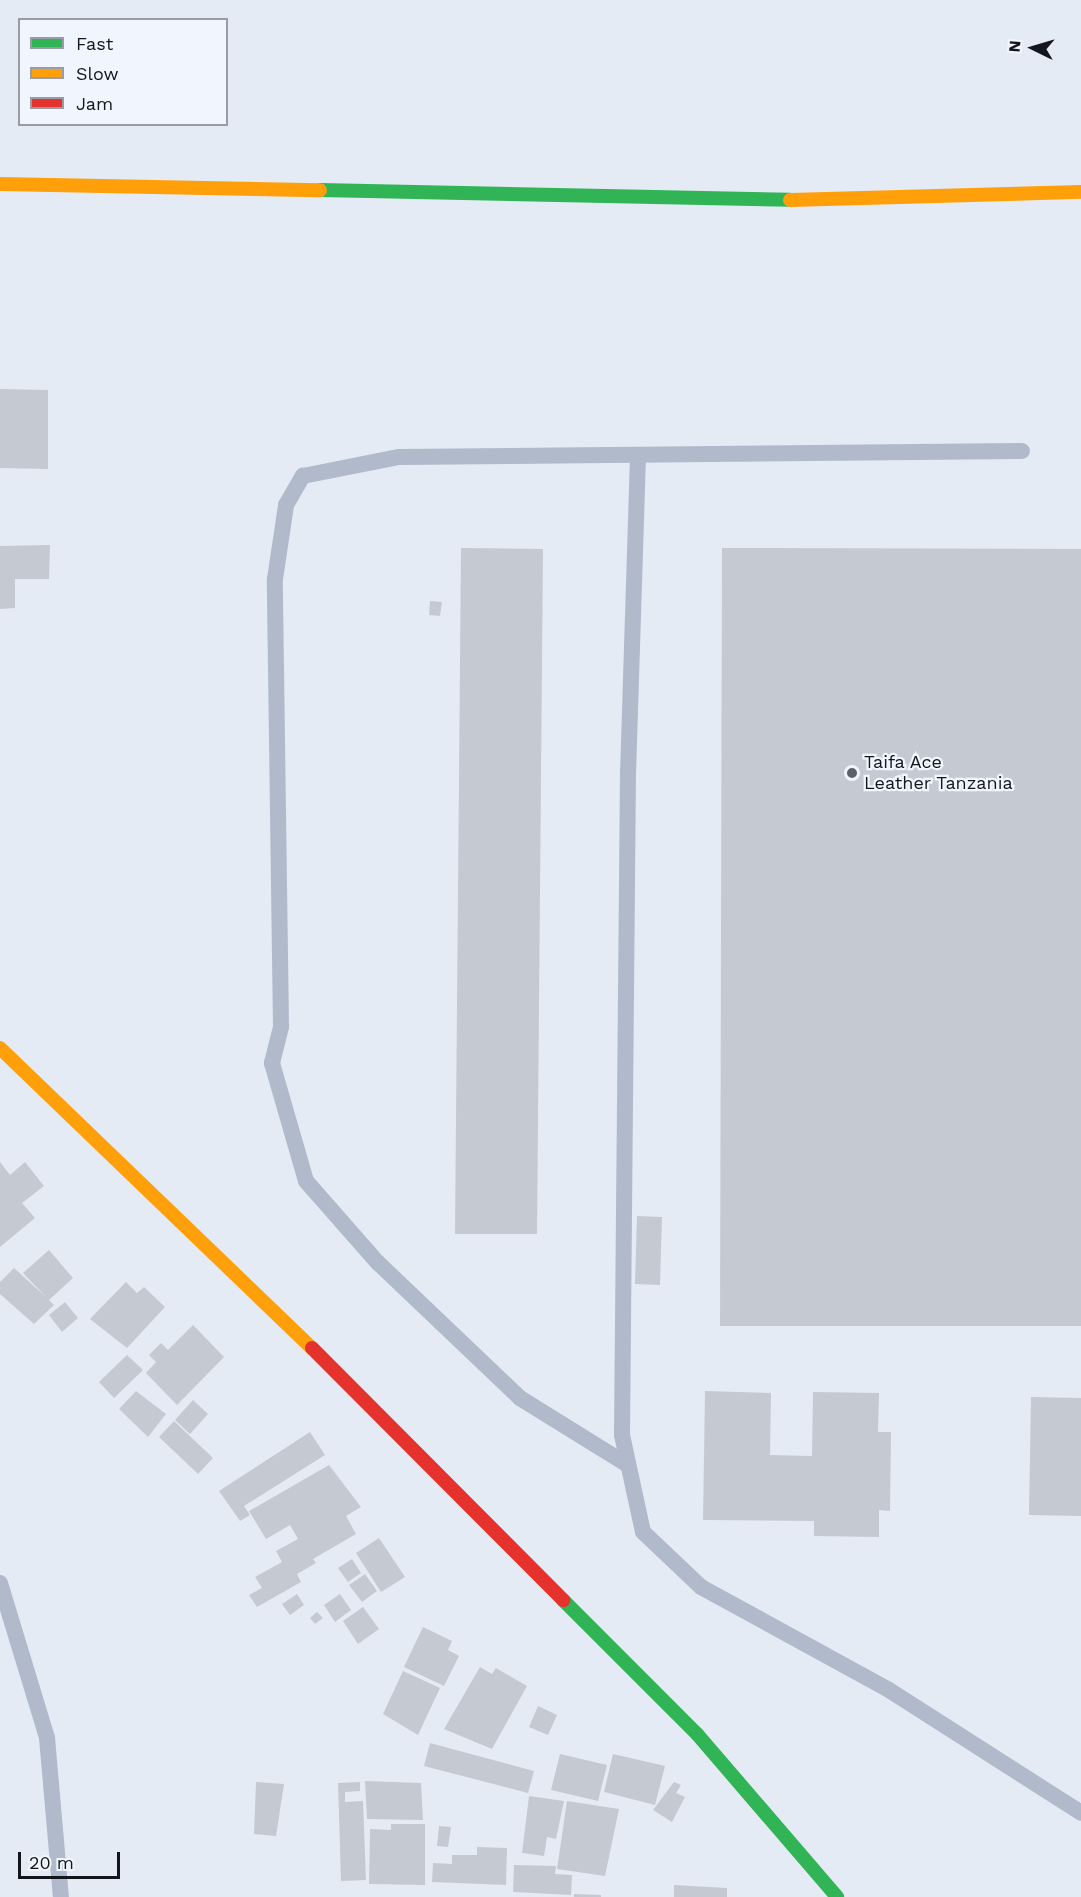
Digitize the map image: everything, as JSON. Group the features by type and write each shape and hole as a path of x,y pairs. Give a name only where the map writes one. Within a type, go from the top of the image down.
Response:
{"street":[{"path":"0,184 848,201 1081,192"},
{"path":"0,1048 297,1333 698,1734 837,1897"}],"lane":[{"path":"628,1465 520,1398 378,1263 306,1181 272,1063 281,1027 275,579 286,505 303,476 399,457 1022,451"},
{"path":"638,456 628,772 622,1436 643,1533 701,1587 889,1690 1081,1813"},
{"path":"0,1583 47,1738 61,1897"}],"building":[{"path":"0,389 48,390 48,469 0,468"},
{"path":"50,545 49,579 15,579 15,608 0,609 0,546"},
{"path":"461,548 543,549 537,1234 455,1234"},
{"path":"722,548 1081,549 1081,1326 720,1326"},
{"path":"430,601 442,602 440,616 429,615"},
{"path":"0,1162 10,1175 25,1162 44,1186 22,1203 35,1218 0,1247"},
{"path":"637,1216 662,1217 660,1285 635,1284"},
{"path":"49,1250 73,1278 49,1300 54,1305 34,1324 0,1294 0,1282 14,1268 46,1297 23,1273"},
{"path":"126,1282 137,1293 144,1287 165,1307 127,1348 90,1319"},
{"path":"65,1302 78,1318 62,1332 49,1315"},
{"path":"193,1325 224,1357 177,1405 146,1373 156,1362 149,1355 161,1343 168,1350"},
{"path":"127,1355 143,1370 114,1398 99,1382"},
{"path":"136,1391 166,1414 148,1437 119,1409"},
{"path":"705,1391 771,1393 770,1455 812,1456 813,1392 879,1393 878,1432 891,1432 890,1511 879,1510 879,1537 814,1536 814,1521 703,1520"},
{"path":"1031,1397 1081,1398 1081,1516 1029,1515"},
{"path":"193,1400 208,1414 190,1434 175,1420"},
{"path":"174,1421 213,1458 198,1474 159,1437"},
{"path":"310,1432 325,1455 244,1506 250,1515 240,1521 219,1491"},
{"path":"329,1465 361,1507 346,1516 356,1534 313,1559 316,1563 297,1574 301,1582 257,1607 249,1595 262,1588 255,1577 282,1562 276,1551 298,1539 290,1525 266,1539 249,1511"},
{"path":"379,1538 405,1577 381,1592 356,1553"},
{"path":"352,1559 361,1573 348,1582 338,1568"},
{"path":"365,1574 377,1591 362,1602 349,1585"},
{"path":"297,1594 304,1605 290,1615 282,1604"},
{"path":"340,1594 351,1610 335,1622 324,1605"},
{"path":"363,1607 379,1629 358,1644 343,1621"},
{"path":"317,1612 323,1618 315,1624 310,1618"},
{"path":"423,1627 452,1641 448,1650 459,1656 444,1686 404,1667"},
{"path":"480,1667 492,1674 496,1668 527,1686 492,1749 444,1729"},
{"path":"403,1671 440,1688 418,1735 383,1714"},
{"path":"538,1706 557,1715 548,1735 529,1727"},
{"path":"430,1743 534,1771 528,1793 424,1766"},
{"path":"560,1754 607,1765 598,1801 551,1790"},
{"path":"613,1754 665,1766 655,1805 604,1792"},
{"path":"365,1781 421,1783 423,1820 367,1819"},
{"path":"256,1782 284,1784 276,1836 254,1834"},
{"path":"360,1782 360,1791 345,1792 345,1802 363,1801 366,1880 341,1881 338,1783"},
{"path":"674,1782 681,1785 676,1793 685,1797 672,1822 653,1810"},
{"path":"529,1796 564,1801 556,1839 547,1837 544,1856 522,1853"},
{"path":"567,1801 619,1809 605,1876 557,1869"},
{"path":"391,1824 425,1824 425,1885 369,1884 370,1829 391,1830"},
{"path":"439,1826 451,1827 448,1847 437,1846"},
{"path":"477,1847 507,1848 506,1885 432,1882 433,1863 452,1864 452,1855 477,1855"},
{"path":"514,1865 556,1866 555,1874 572,1875 571,1895 513,1892"},
{"path":"674,1885 727,1888 727,1897 674,1897"},
{"path":"574,1894 601,1895 601,1897 574,1897"}],"traffic: fast":[{"path":"320,190 790,200"},
{"path":"563,1600 697,1734 837,1897"}],"traffic: slow":[{"path":"0,184 320,190"},
{"path":"790,200 1081,192"},
{"path":"0,1048 312,1348"}],"traffic: jam":[{"path":"312,1348 563,1600"}],"place":[{"name":"Taifa Ace Leather Tanzania","path":"852,773"}]}
